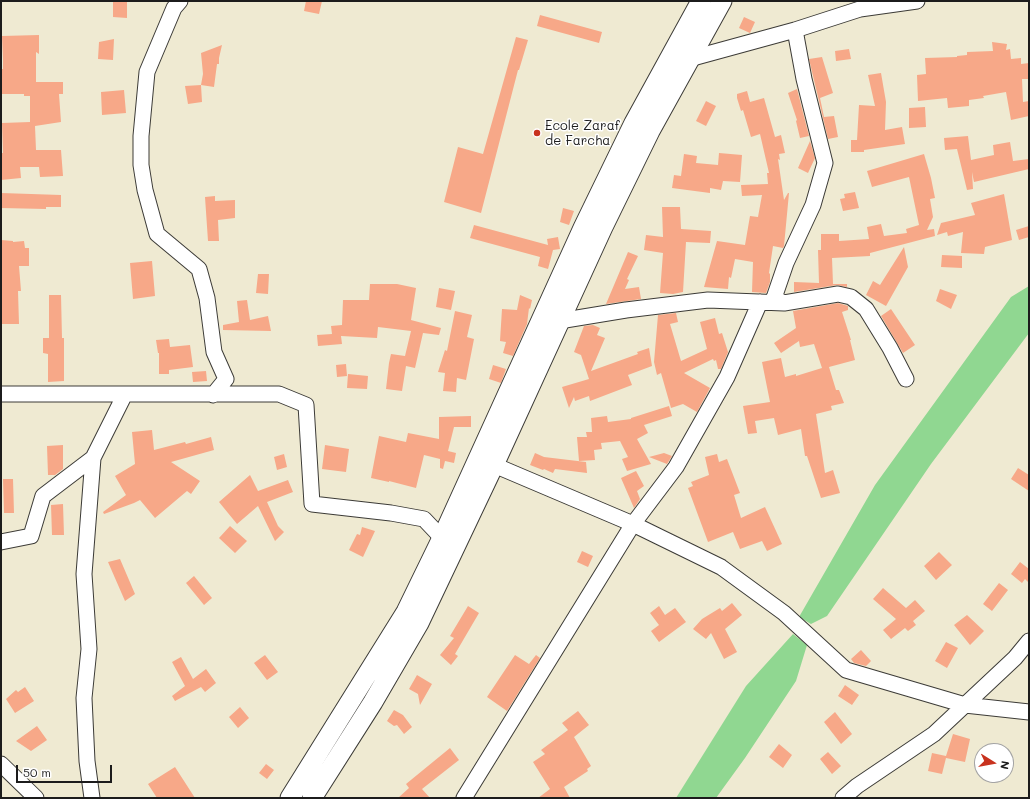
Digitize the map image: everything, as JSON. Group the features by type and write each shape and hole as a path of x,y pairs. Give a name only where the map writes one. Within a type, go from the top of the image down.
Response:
{"street":[{"path":"180,1 174,8 147,72 141,136 141,165 145,190 157,234 199,269 207,298 214,352 226,379 212,395"},
{"path":"312,798 373,702 419,623 494,465 602,227 642,127 701,1"},
{"path":"290,798 406,612 442,538 584,228 642,127 689,59 722,1"},
{"path":"689,59 795,30 860,9 917,1"},
{"path":"784,303 774,298 786,263 813,205 825,163 804,79 795,30"},
{"path":"559,321 626,310 708,300 784,303 838,294 851,297 866,309 890,348 906,379"},
{"path":"464,798 633,524 676,467 727,377 760,302"},
{"path":"1,394 279,394 306,405 312,504 391,513 424,519 442,538"},
{"path":"92,798 86,761 84,698 89,649 84,574 93,458 125,394"},
{"path":"1,542 31,536 43,496 93,458"},
{"path":"494,465 633,524 721,566 784,613 846,670 965,705 1029,712"},
{"path":"843,798 857,786 934,734 1015,658 1029,641"},
{"path":"1,764 36,798"}],"green space":[{"path":"1029,286 1029,333 931,464 827,616 811,624 799,617 875,485 1011,297"},
{"path":"793,634 807,645 796,681 745,758 716,798 676,798 746,686"}],"building":[{"path":"113,1 127,1 127,18 113,17"},
{"path":"306,1 322,1 319,14 304,11"},
{"path":"540,15 602,32 599,43 537,26"},
{"path":"744,17 755,22 750,33 739,28"},
{"path":"39,35 39,54 36,52 36,82 63,82 63,94 59,94 61,122 35,126 36,150 61,150 63,176 40,177 39,167 20,167 21,178 1,180 1,153 3,153 2,123 30,122 30,96 24,96 24,94 1,94 3,69 2,36"},
{"path":"516,37 528,40 518,70 481,213 444,202 458,147 483,154"},
{"path":"114,39 113,60 98,59 99,42"},
{"path":"992,42 1007,44 1006,50 1010,49 1011,59 1021,58 1021,64 1029,63 1029,79 1022,79 1023,102 1029,101 1029,116 1011,120 1006,92 983,96 984,98 969,100 969,106 948,108 947,98 918,101 917,75 926,74 925,58 957,57 967,55 967,52 993,51"},
{"path":"222,45 219,64 217,64 214,87 201,85 203,74 201,53"},
{"path":"849,49 851,59 836,61 835,51"},
{"path":"822,57 833,93 820,98 824,117 834,116 838,137 828,139 809,59"},
{"path":"881,73 886,102 885,130 902,127 905,144 864,150 864,152 851,152 851,140 857,140 859,105 875,106 868,75"},
{"path":"201,85 202,102 188,104 185,86"},
{"path":"797,89 809,136 800,138 797,120 788,93"},
{"path":"124,90 126,113 102,115 101,92"},
{"path":"747,91 750,102 764,98 775,137 781,135 785,153 779,154 780,160 778,159 784,200 789,193 784,246 783,248 773,246 769,273 770,282 766,293 752,292 753,262 735,259 731,278 729,277 728,289 704,287 717,241 745,245 750,216 758,217 762,195 742,196 741,185 768,184 767,173 769,173 760,134 751,137 743,110 741,111 737,98 737,94"},
{"path":"706,101 716,106 706,126 696,121"},
{"path":"925,107 926,127 909,128 909,108"},
{"path":"968,136 971,160 994,155 993,145 1010,142 1013,161 1029,159 1029,169 974,182 972,172 973,189 967,190 957,149 945,150 944,138"},
{"path":"810,141 815,158 808,173 798,168"},
{"path":"719,153 742,155 740,182 723,181 721,190 710,188 710,193 672,188 674,175 681,176 684,154 697,156 696,163 718,165"},
{"path":"924,154 935,198 930,199 933,217 927,230 934,229 935,236 870,253 870,256 832,258 833,284 847,284 847,287 837,285 794,292 794,282 819,283 818,250 821,250 821,234 839,234 839,241 869,239 867,227 881,224 884,236 907,233 906,229 919,225 909,177 872,187 867,171"},
{"path":"855,192 859,208 843,211 840,199 845,198 844,194"},
{"path":"1,193 61,195 61,207 46,207 46,209 1,208"},
{"path":"1004,194 1012,240 985,247 984,254 961,253 963,232 948,236 947,232 937,235 941,223 975,215 971,203"},
{"path":"215,196 215,201 235,200 235,218 218,220 219,241 208,241 205,197"},
{"path":"662,207 680,207 681,229 711,231 710,243 686,242 683,292 673,294 660,293 663,253 644,250 646,235 663,237"},
{"path":"563,208 574,211 569,225 560,222"},
{"path":"474,225 548,245 547,239 558,237 560,249 553,250 548,269 538,266 540,257 470,238"},
{"path":"1029,226 1029,237 1019,240 1016,230"},
{"path":"1,240 13,242 24,241 25,248 29,248 29,266 19,266 21,291 18,291 19,324 1,324"},
{"path":"904,247 908,267 886,306 866,295 873,281 880,285"},
{"path":"628,252 638,256 627,279 629,280 625,289 639,287 641,299 606,304"},
{"path":"942,255 962,256 962,268 941,267"},
{"path":"152,261 155,296 133,299 130,263"},
{"path":"258,274 269,274 268,294 256,293"},
{"path":"370,284 397,284 416,288 411,320 441,328 439,335 423,333 415,368 406,366 402,391 386,389 389,363 391,354 405,356 411,331 378,327 377,338 341,336 342,344 318,346 317,335 332,334 331,326 342,325 343,300 369,300"},
{"path":"439,288 455,291 451,310 436,307"},
{"path":"940,289 957,295 951,309 936,301"},
{"path":"49,295 61,295 62,338 64,338 64,381 48,382 48,354 43,353 43,338 49,338"},
{"path":"520,295 532,300 530,309 529,308 527,324 513,356 503,353 506,342 500,341 502,309 517,310"},
{"path":"247,300 250,320 268,316 271,331 223,330 223,325 239,322 237,301"},
{"path":"838,303 848,306 848,310 842,312 851,340 855,360 829,367 836,390 839,390 844,403 831,406 832,410 816,414 825,473 833,470 840,493 821,498 807,456 805,456 801,429 778,435 774,418 755,421 757,433 748,434 743,406 770,402 762,362 781,358 785,377 796,374 796,376 822,368 814,344 800,347 799,341 781,353 774,343 796,328 793,311"},
{"path":"891,309 915,345 903,353 881,316"},
{"path":"455,311 472,315 467,337 474,339 466,380 457,378 456,392 443,391 445,373 438,372 445,350 447,351"},
{"path":"676,313 678,322 670,324 681,361 707,349 700,322 715,318 719,334 722,333 728,352 721,369 718,369 716,360 714,361 713,359 684,373 710,388 697,412 683,404 671,408 661,373 657,375 654,362 658,315"},
{"path":"593,325 600,328 597,335 605,338 591,371 638,354 637,352 649,348 652,366 628,375 632,385 590,401 589,396 575,401 574,397 569,408 562,387 589,379 581,355 574,352 584,326"},
{"path":"169,339 170,347 190,345 193,367 169,370 169,374 159,374 159,353 156,340"},
{"path":"346,364 347,376 337,377 336,365"},
{"path":"493,365 506,369 501,383 489,379"},
{"path":"206,371 207,381 193,382 192,372"},
{"path":"348,374 368,376 367,389 347,388"},
{"path":"669,406 672,416 644,425 648,433 637,439 651,464 627,471 622,459 628,457 620,441 601,443 602,449 594,450 595,460 579,461 577,437 587,437 586,432 592,432 591,418 607,416 608,422 631,419"},
{"path":"471,416 471,427 454,427 448,451 456,453 454,463 445,461 443,469 440,468 440,459 424,455 416,488 371,478 379,436 406,442 408,433 439,439 439,417"},
{"path":"152,430 154,450 185,442 186,444 211,437 214,450 171,462 200,481 191,494 187,491 155,518 140,500 104,514 103,512 126,495 115,476 135,464 132,432"},
{"path":"63,445 63,469 55,475 48,475 47,446"},
{"path":"325,445 349,449 346,472 322,469"},
{"path":"535,453 544,457 586,462 587,473 555,469 553,473 530,465"},
{"path":"664,453 672,456 667,464 649,457"},
{"path":"284,454 287,467 277,470 274,457"},
{"path":"717,454 719,462 727,459 740,493 734,495 741,518 765,507 782,544 767,551 762,541 740,549 733,532 708,542 688,488 693,486 691,482 709,475 705,457"},
{"path":"1018,468 1029,475 1029,491 1011,479"},
{"path":"636,471 644,486 637,491 640,499 634,508 621,478"},
{"path":"250,475 258,491 288,480 293,492 267,502 278,526 284,532 275,541 258,506 237,524 219,502"},
{"path":"3,479 13,479 14,513 4,513"},
{"path":"63,504 64,535 52,535 51,505"},
{"path":"230,526 247,541 235,553 219,538"},
{"path":"362,527 375,531 363,557 349,550 357,534 360,535"},
{"path":"582,551 593,556 588,567 577,562"},
{"path":"939,552 952,565 936,580 924,566"},
{"path":"120,559 135,594 125,601 108,562"},
{"path":"1020,562 1029,569 1029,583 1025,579 1022,583 1011,574"},
{"path":"194,576 212,598 204,605 186,583"},
{"path":"999,583 1008,590 992,611 983,604"},
{"path":"883,588 906,608 915,600 925,611 913,621 916,625 908,631 905,628 891,639 883,630 896,619 873,599"},
{"path":"732,603 742,615 725,629 737,652 724,659 711,633 706,639 693,629 702,619 720,608 722,611"},
{"path":"468,606 479,613 455,654 458,656 451,665 440,655 454,638 450,636"},
{"path":"659,606 665,615 675,608 686,622 659,642 651,631 659,625 650,613"},
{"path":"967,615 984,631 970,645 954,625"},
{"path":"946,642 958,648 947,668 935,661"},
{"path":"861,650 871,661 866,666 854,663 851,659"},
{"path":"265,655 278,672 267,680 254,663"},
{"path":"515,655 529,664 536,655 540,658 507,711 487,697"},
{"path":"181,657 193,679 206,669 216,683 205,692 201,687 175,701 172,696 185,686 172,662"},
{"path":"417,675 432,684 420,705 418,694 409,689"},
{"path":"845,685 859,695 852,705 838,696"},
{"path":"25,687 34,701 15,713 6,699 16,690 18,692"},
{"path":"240,707 249,718 238,728 229,717"},
{"path":"394,710 403,715 412,727 404,734 397,725 394,726 387,721"},
{"path":"578,711 589,725 574,737 591,766 587,769 588,771 564,787 570,798 538,798 550,789 533,762 545,754 541,750 568,730 562,723"},
{"path":"835,712 852,734 841,744 824,722"},
{"path":"37,726 47,740 31,751 16,741"},
{"path":"953,734 970,739 965,762 946,758 942,774 928,771 932,753 946,756"},
{"path":"779,744 792,755 783,768 769,757"},
{"path":"450,748 459,760 422,789 430,798 398,798 409,788 406,784"},
{"path":"828,752 841,766 832,774 820,759"},
{"path":"266,764 274,770 267,779 259,773"},
{"path":"175,767 195,798 157,798 148,784"}],"place":[{"name":"Ecole Zaraf de Farcha","path":"537,133"}]}
